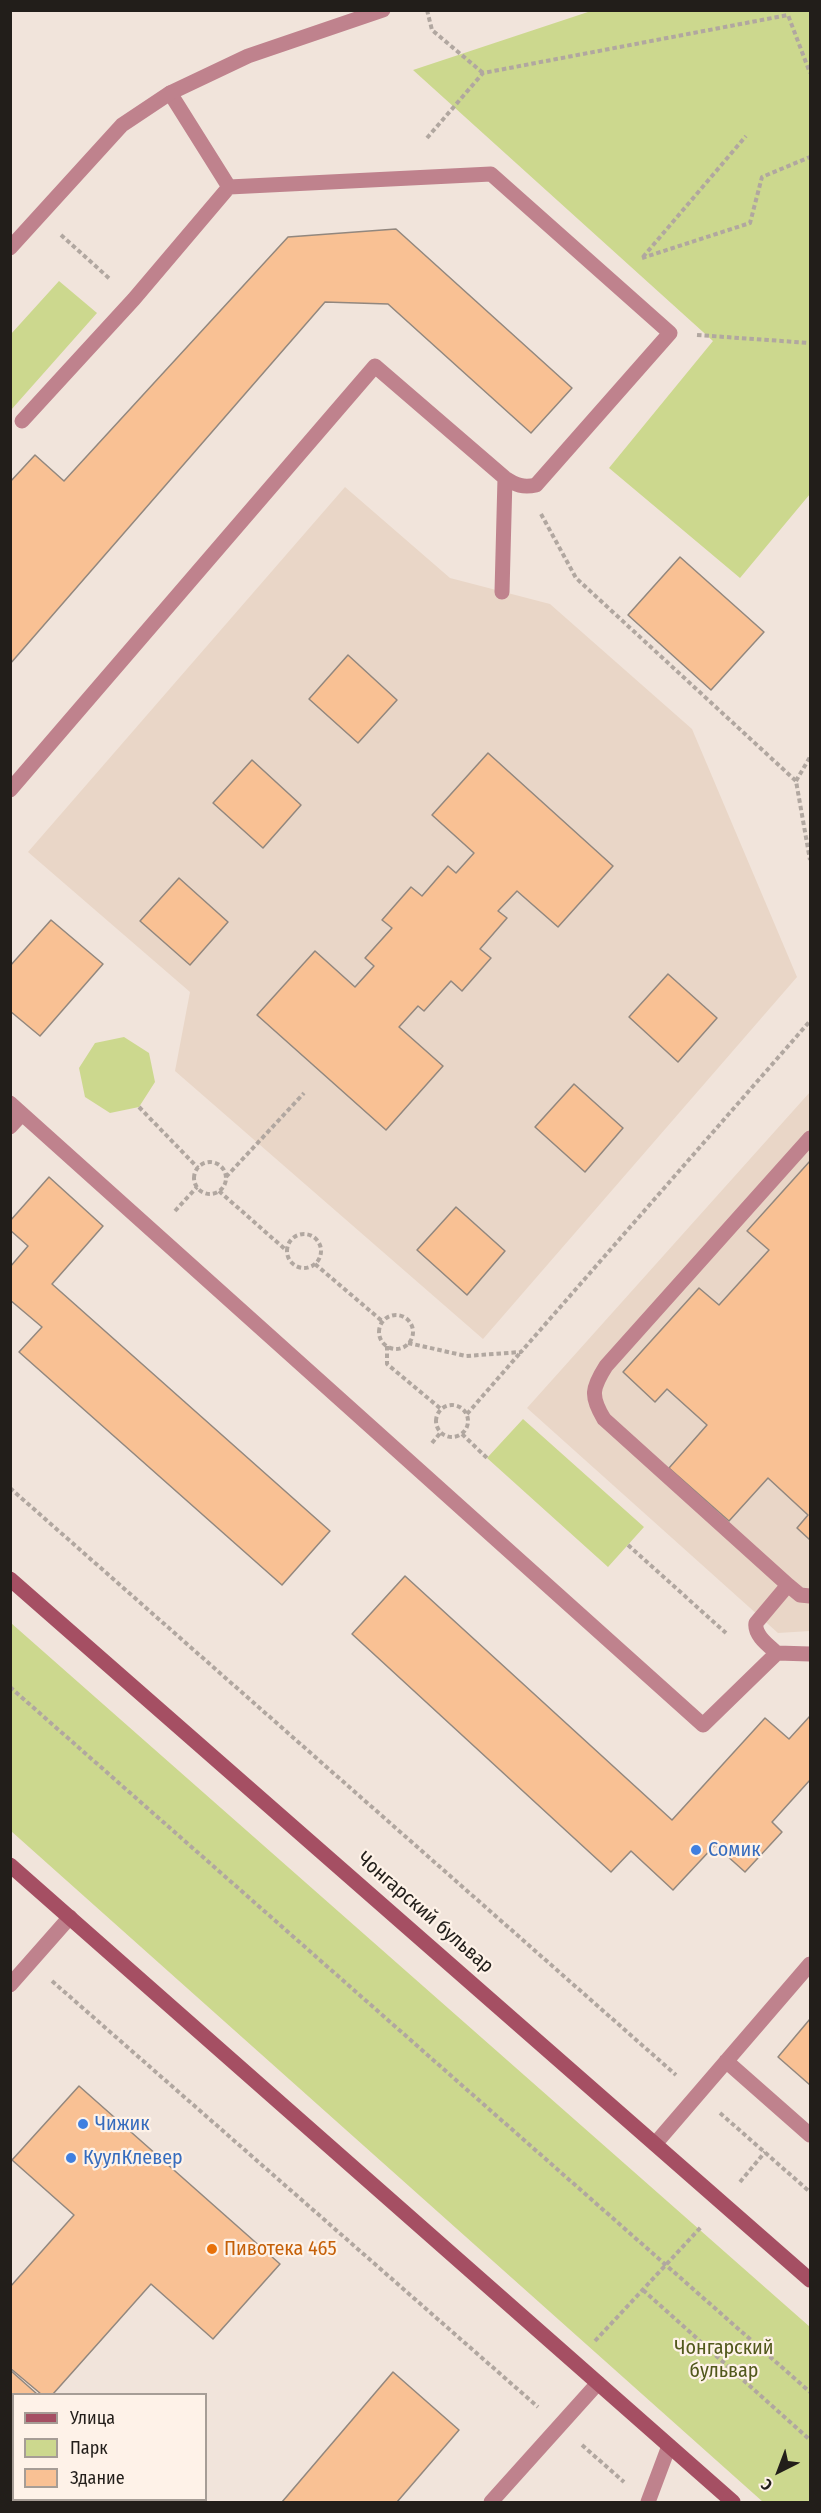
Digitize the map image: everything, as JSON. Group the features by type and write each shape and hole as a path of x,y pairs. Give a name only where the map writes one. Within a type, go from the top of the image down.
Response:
{"main road":[{"name":"Чонгарский бульвар","path":"10,1579 810,2280"},
{"path":"10,1865 733,2502"}],"street":[{"path":"10,248 122,125 170,93 248,56 383,10"},
{"path":"170,93 229,187"},
{"path":"10,790 375,366 505,478 516,486 526,487 536,485 670,333 491,174 229,187 134,299 22,421"},
{"path":"502,592 505,478"},
{"path":"10,1127 16,1108 703,1725 777,1653"},
{"path":"810,1138 606,1366 594,1385 595,1405 604,1419 788,1585 800,1595 810,1596"},
{"path":"788,1585 756,1623 755,1629 777,1653 810,1654"},
{"path":"10,1984 70,1917"},
{"path":"655,2144 810,1964"},
{"path":"726,2061 810,2135"},
{"path":"492,2502 598,2383"},
{"path":"648,2502 669,2446"}],"path":[{"path":"427,10 432,30 483,73"},
{"path":"427,138 483,73 788,15 810,72"},
{"path":"618,287 746,136"},
{"path":"642,258 750,223 762,177 810,157"},
{"path":"56,231 91,263"},
{"path":"670,333 810,343"},
{"path":"526,487 576,578 796,781 810,860"},
{"path":"796,781 810,757"},
{"path":"467,1414 455,1405 441,1409 436,1418 441,1432 453,1437 462,1434 468,1425 467,1414 810,1021"},
{"path":"226,1177 223,1167 213,1162 207,1162 198,1168 194,1177 197,1187 205,1194 215,1194 223,1188 226,1177 304,1093"},
{"path":"139,1107 198,1168"},
{"path":"219,1191 287,1251 294,1265 305,1268 315,1264 321,1255 316,1239 300,1234 291,1240 287,1251"},
{"path":"315,1264 382,1321"},
{"path":"382,1321 397,1315 406,1319 412,1333 408,1343"},
{"path":"382,1321 380,1337 387,1346 387,1364 441,1409"},
{"path":"387,1346 398,1348 408,1343 466,1356 521,1352"},
{"path":"462,1434 488,1458"},
{"path":"10,1488 810,2192"},
{"path":"628,1545 763,1666"},
{"path":"10,1687 810,2392"},
{"path":"30,1962 630,2487"},
{"path":"574,2362 667,2265 765,2152"},
{"path":"643,2290 810,2440"}],"shaded area":[{"path":"345,487 450,578 550,604 692,729 797,977 483,1339 175,1071 190,992 28,852"},
{"path":"810,1092 810,1631 778,1633 527,1408"}],"green space":[{"path":"594,10 810,11 810,494 740,578 609,468 713,341 413,70"},
{"path":"59,281 97,313 11,410 11,334"},
{"path":"124,1037 149,1053 155,1082 139,1107 110,1113 85,1097 79,1068 95,1043"},
{"path":"523,1419 644,1527 608,1567 487,1458"},
{"name":"Чонгарский бульвар","path":"11,1623 810,2327 810,2502 763,2502 11,1831"}],"building":[{"path":"396,229 572,388 531,433 388,304 325,302 10,664 10,482 35,455 64,481 288,237"},
{"path":"680,557 764,632 711,690 628,615"},
{"path":"348,655 397,700 358,743 309,699"},
{"path":"488,753 613,866 558,927 517,891 498,911 507,918 480,949 491,958 462,991 451,981 424,1011 418,1006 399,1027 443,1066 386,1130 257,1015 315,951 355,987 374,966 365,958 392,928 382,920 411,887 422,896 448,866 456,873 474,853 432,815"},
{"path":"252,760 301,805 263,848 213,803"},
{"path":"179,878 228,922 190,965 140,921"},
{"path":"51,920 103,964 40,1036 10,1011 10,966"},
{"path":"668,974 717,1018 678,1062 629,1017"},
{"path":"574,1084 623,1128 585,1172 535,1127"},
{"path":"810,1161 810,1540 797,1528 808,1515 768,1478 729,1521 669,1468 707,1425 667,1389 655,1402 623,1372 699,1288 719,1305 769,1250 747,1231"},
{"path":"49,1177 103,1226 52,1284 330,1531 282,1585 19,1352 42,1327 10,1300 10,1267 28,1246 10,1230 10,1221"},
{"path":"456,1207 505,1251 467,1295 417,1250"},
{"path":"405,1576 672,1820 765,1718 789,1739 810,1716 810,1780 772,1822 782,1832 745,1872 715,1845 673,1890 631,1851 611,1872 352,1634"},
{"path":"810,2019 810,2085 778,2057"},
{"path":"79,2086 280,2264 213,2339 151,2284 54,2393 40,2393 10,2368 10,2287 74,2215 12,2160"},
{"path":"10,2370 36,2393 12,2393 12,2430 10,2432"},
{"path":"393,2372 459,2430 397,2502 282,2502"}],"place":[{"name":"Сомик","path":"696,1850"},
{"name":"Чижик","path":"83,2124"},
{"name":"КуулКлевер","path":"71,2158"},
{"name":"Пивотека 465","path":"212,2249"}]}
